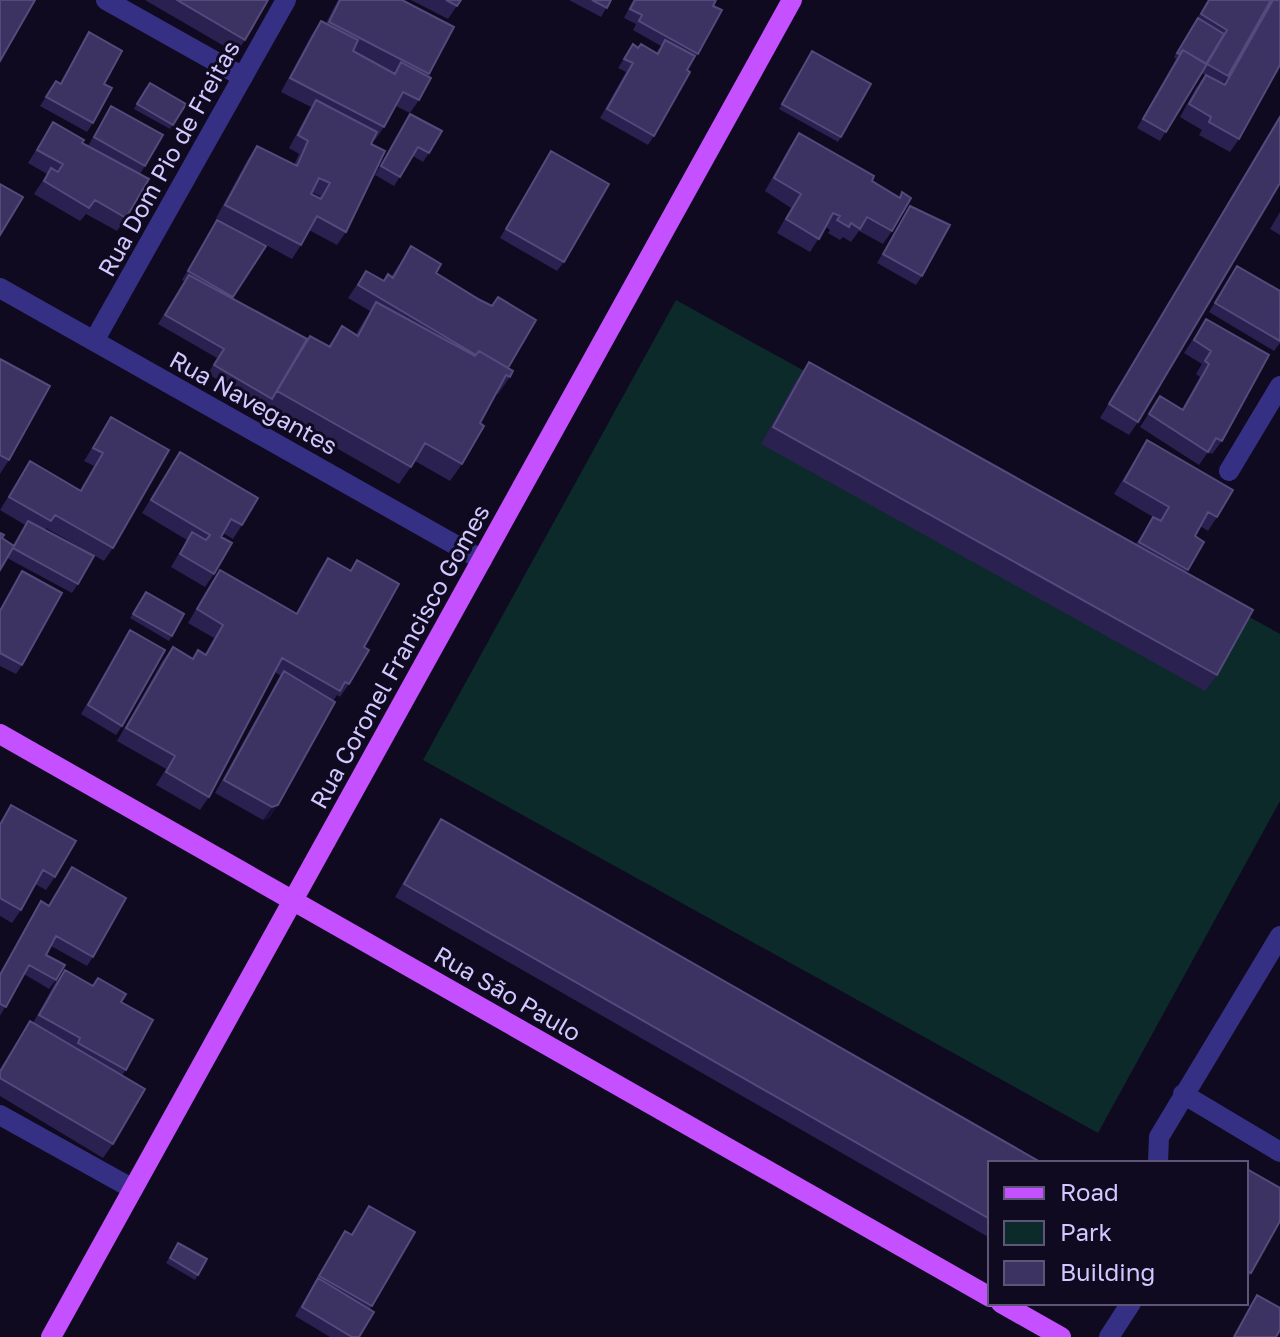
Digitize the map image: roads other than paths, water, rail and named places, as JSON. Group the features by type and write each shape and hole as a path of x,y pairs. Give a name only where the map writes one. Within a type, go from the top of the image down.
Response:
{"main road":[{"name":"Rua Coronel Francisco Gomes","path":"51,1337 792,0"},
{"name":"Rua São Paulo","path":"0,734 988,1296"},
{"path":"1005,1305 1061,1337"}],"street":[{"path":"106,0 243,77"},
{"name":"Rua Dom Pio de Freitas","path":"94,341 286,0"},
{"name":"Rua Navegantes","path":"0,288 482,560"},
{"path":"1229,471 1280,386"},
{"path":"1158,1161 1159,1137 1280,936"},
{"path":"1183,1094 1280,1152"},
{"path":"0,1115 133,1189"},
{"path":"1109,1337 1130,1305"}]}
